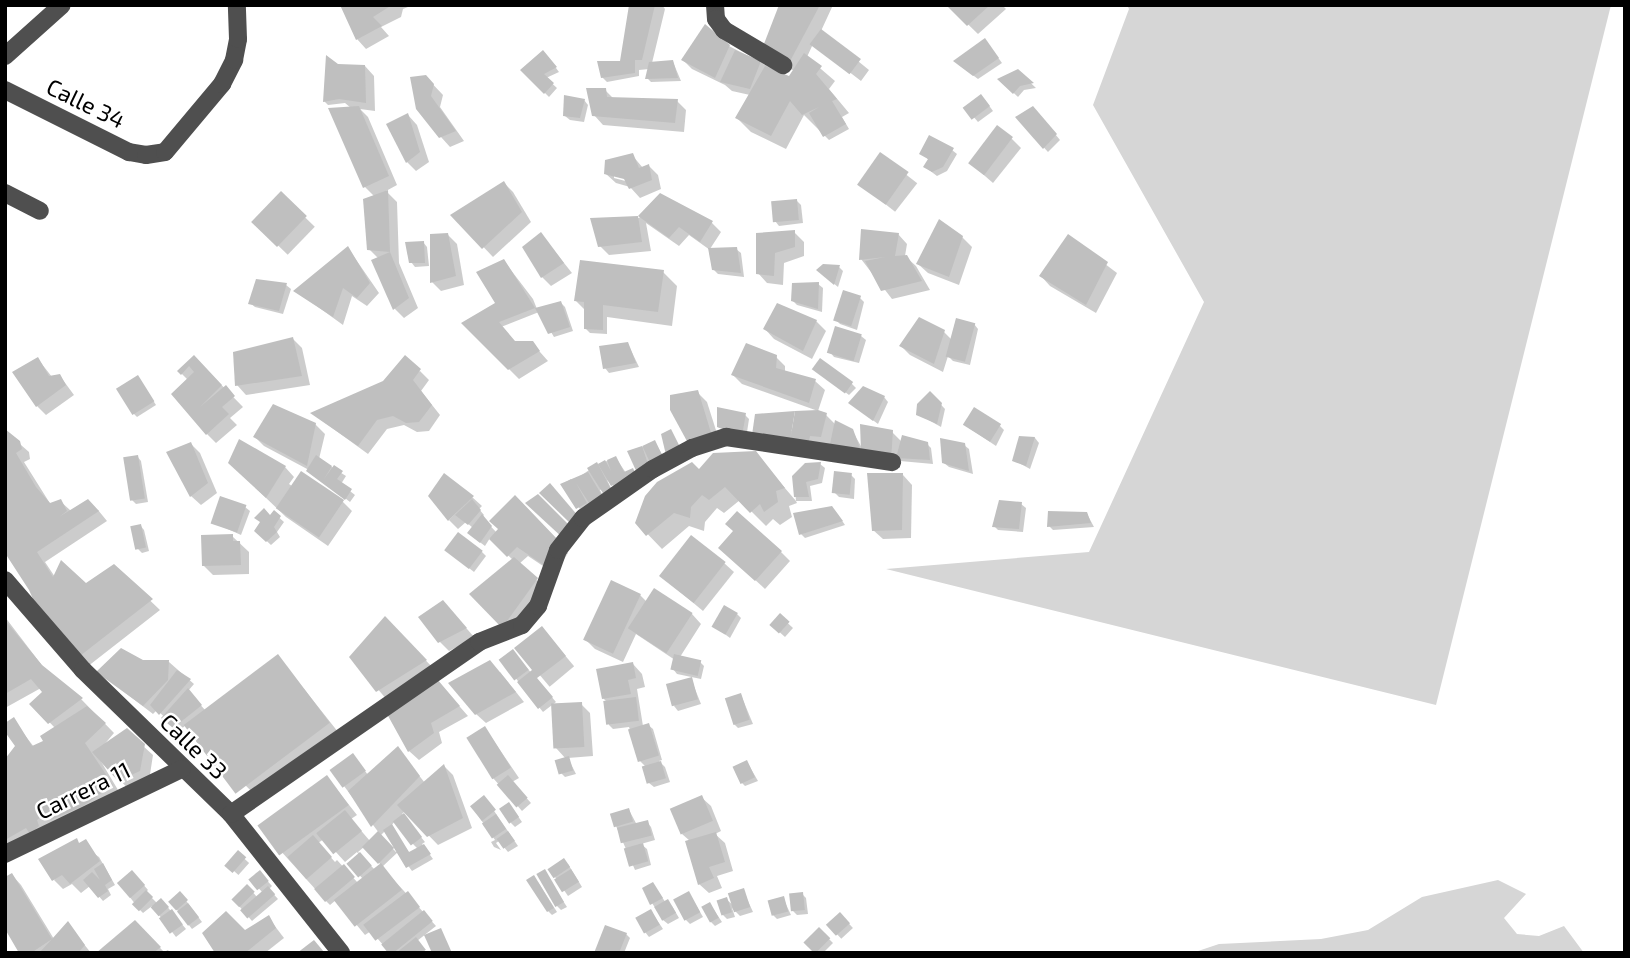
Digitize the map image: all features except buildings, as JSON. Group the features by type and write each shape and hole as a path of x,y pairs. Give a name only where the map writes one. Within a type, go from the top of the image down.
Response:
{"street":[{"path":"5,56 62,5"},
{"name":"Calle 34","path":"5,90 129,152 146,155 165,152 222,84 234,60 238,39 237,5"},
{"path":"715,5 716,19 724,30 783,65"},
{"path":"5,193 40,211"},
{"path":"231,814 479,642 522,625 538,606 558,550 583,518 653,469 692,448 726,437 892,462"},
{"name":"Calle 33","path":"5,580 83,670 231,814 341,953"},
{"name":"Carrera 11","path":"5,854 182,769"}],"shaded area":[{"path":"1127,5 1611,5 1436,705 886,569 1089,552 1204,302 1093,105 1129,9"},
{"path":"1498,880 1526,894 1504,918 1517,934 1539,936 1564,926 1584,953 1192,953 1219,944 1321,939 1368,930 1422,897"}]}
